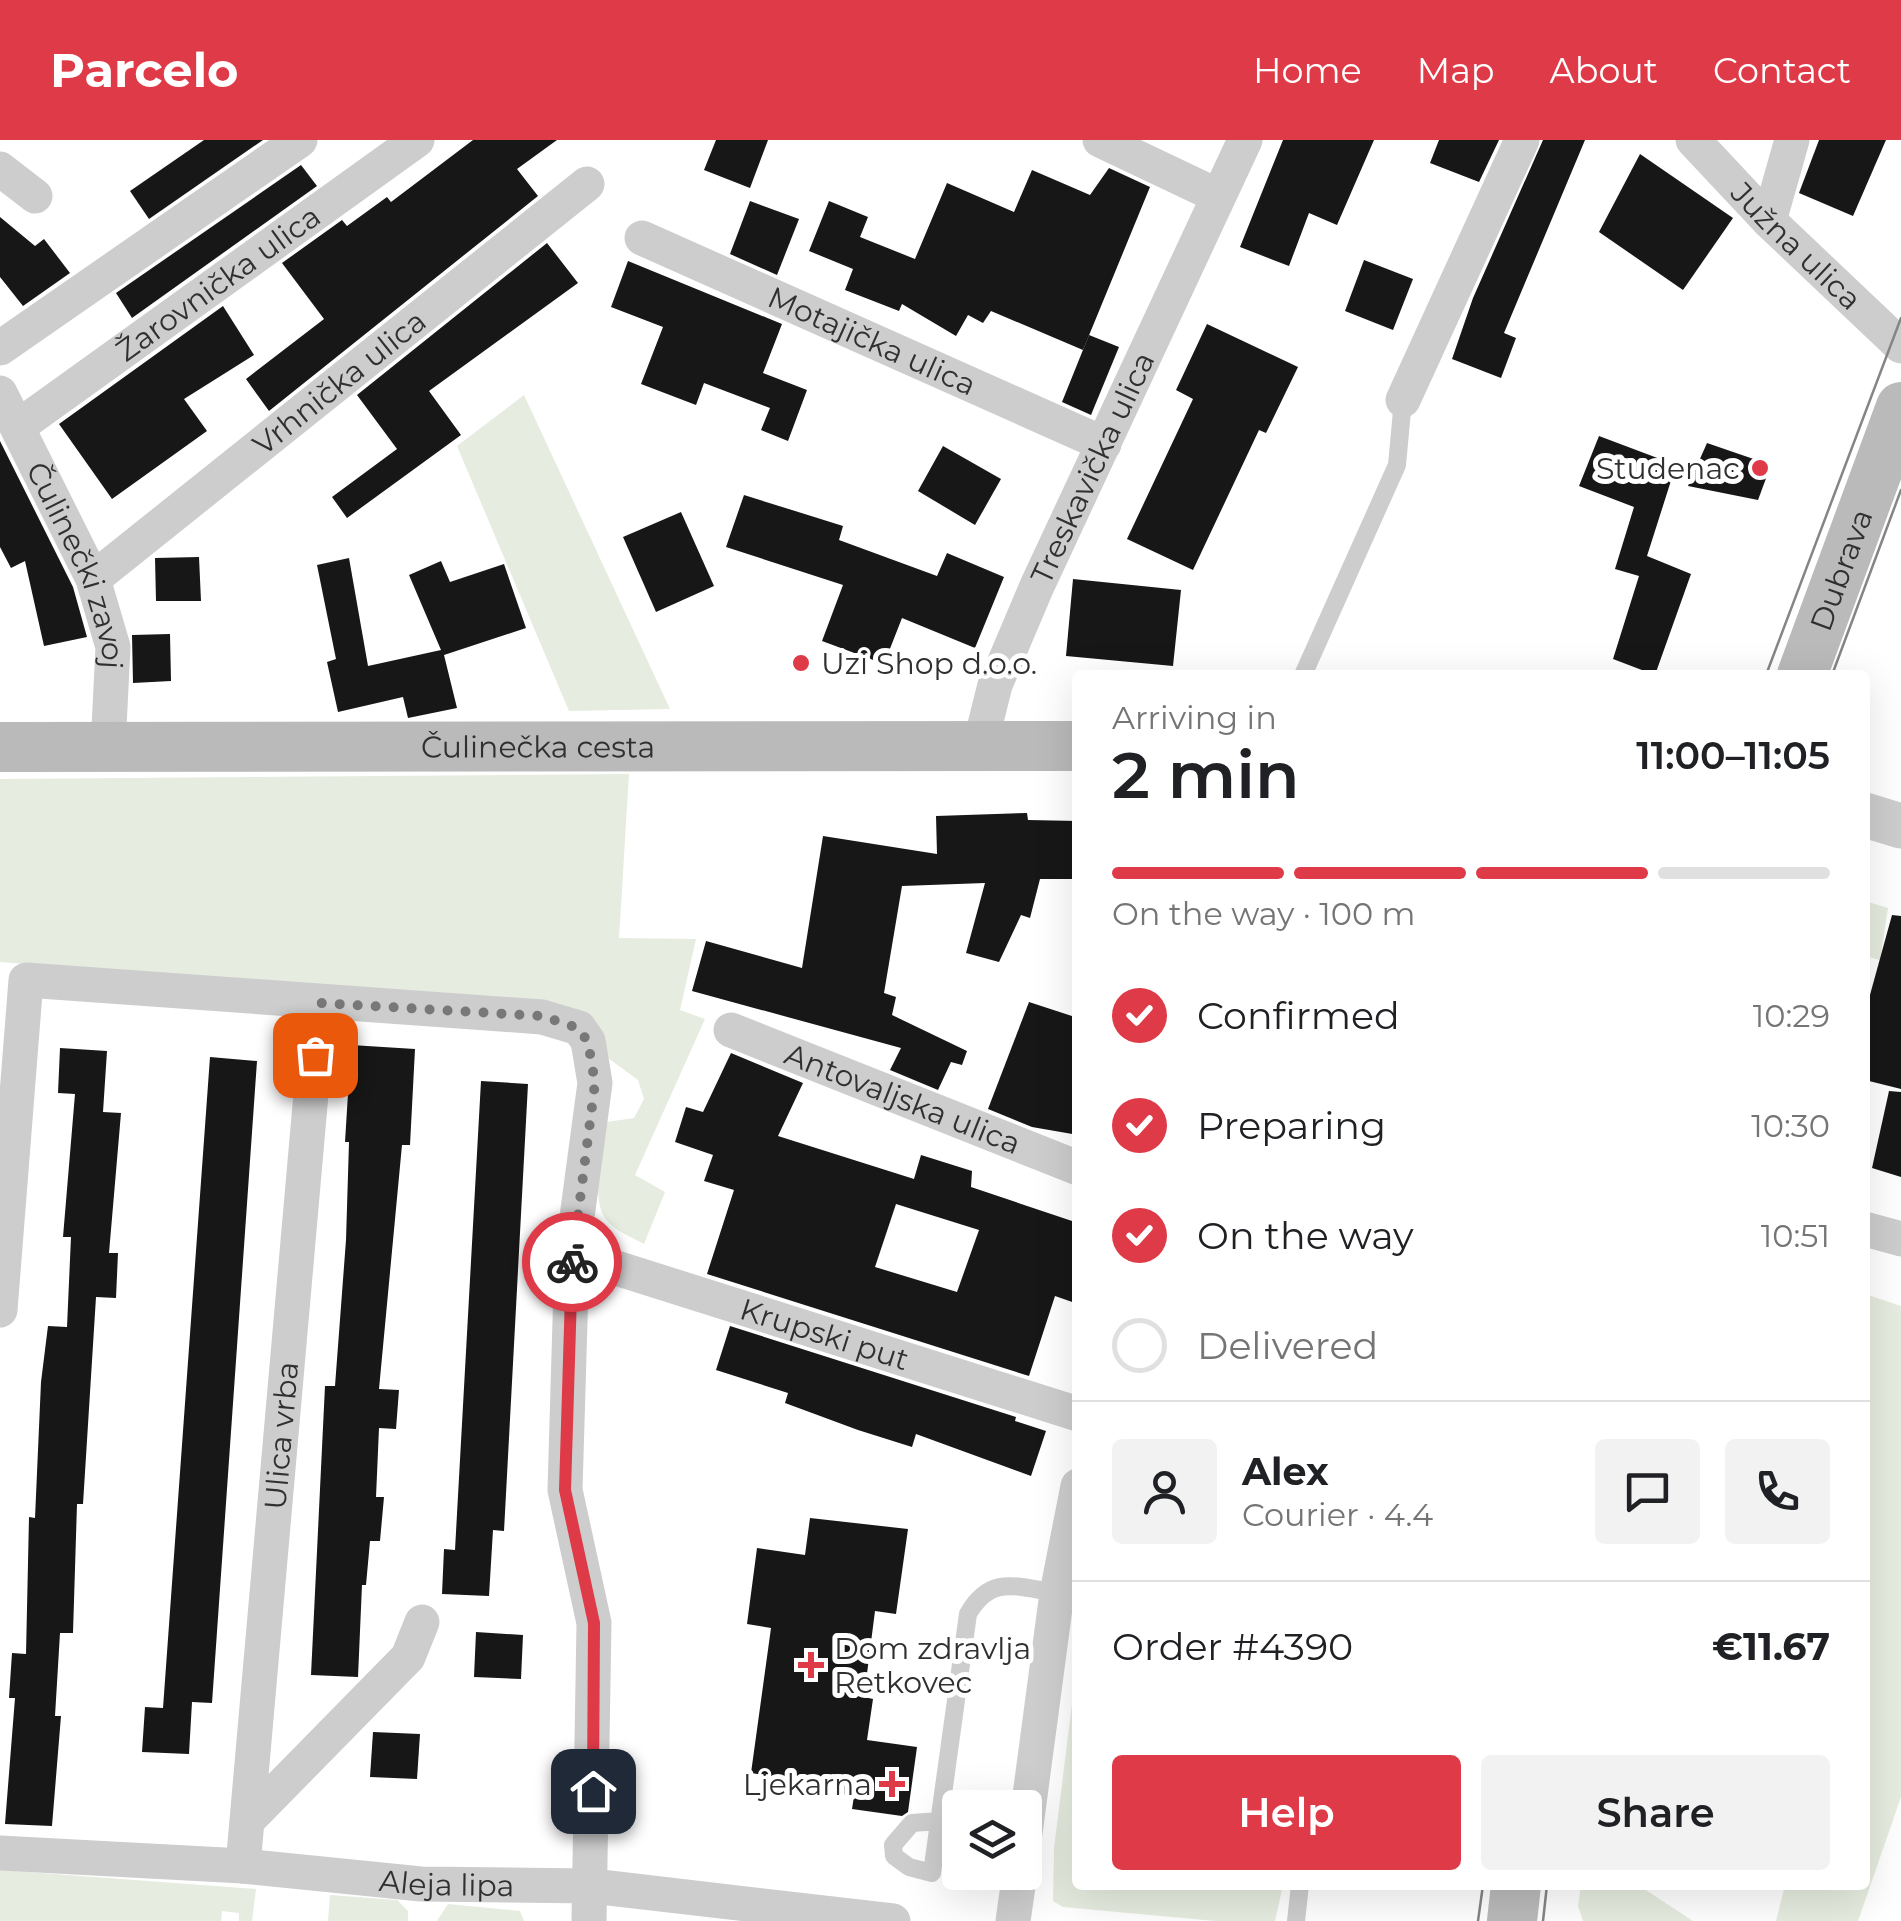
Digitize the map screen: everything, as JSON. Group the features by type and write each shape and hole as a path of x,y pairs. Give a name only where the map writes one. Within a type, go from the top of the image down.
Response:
{"main road":[{"name":"Dubrava","path":"1804,670 1901,407"},
{"name":"Čulinečka cesta","path":"0,747 1072,746"}],"street":[{"path":"0,348 300,140"},
{"name":"Žarovnička ulica","path":"19,426 418,140"},
{"path":"1100,140 1218,196"},
{"name":"Treskavička ulica","path":"980,745 994,686 1245,140"},
{"path":"1403,400 1522,140"},
{"name":"Južna ulica","path":"1694,140 1770,221 1901,346"},
{"path":"1770,221 1792,140"},
{"path":"0,169 35,196"},
{"name":"Vrhnička ulica","path":"93,579 587,184"},
{"name":"Motajička ulica","path":"642,238 1104,444"},
{"name":"Čulinečki zavoj","path":"0,394 93,579 113,647 108,748"},
{"path":"1870,817 1901,826"},
{"path":"0,1310 26,980 542,1016 578,1028 588,1042 595,1083 572,1254 565,1490 594,1623 590,1904"},
{"name":"Ulica vrba","path":"243,1866 320,1003"},
{"name":"Antovaljska ulica","path":"730,1030 1072,1166"},
{"path":"1870,1231 1901,1239"},
{"name":"Krupski put","path":"572,1254 1072,1412"},
{"path":"1031,1790 1057,1594 1072,1517"},
{"path":"248,1820 408,1657 422,1622"},
{"name":"Aleja lipa","path":"0,1853 243,1866 590,1904 893,1921"},
{"path":"1013,1921 1017,1890"}],"lane":[{"path":"1305,670 1397,465 1403,400"},
{"path":"940,1820 912,1824 893,1845 894,1856 909,1866 932,1873 940,1820 968,1614 980,1593 998,1586 1057,1594"},
{"path":"1296,1921 1299,1890"}],"shaded area":[{"path":"524,395 670,709 569,711 457,446"},
{"path":"629,774 619,938 696,939 680,1010 705,1019 635,1175 665,1192 644,1244 609,1223 599,1202 598,1189 607,1122 634,1118 644,1099 638,1080 608,1058 501,1000 0,962 0,779"},
{"path":"1870,903 1888,908 1880,960 1870,957"},
{"path":"1870,1296 1901,1306 1901,1797 1870,1886"},
{"path":"1072,1704 1072,1890 1282,1890 1275,1921 1215,1921 1063,1907 1053,1901 1054,1848"},
{"path":"0,1870 256,1889 252,1921 239,1921 239,1913 222,1911 221,1921 0,1921"},
{"path":"1580,1890 1646,1890 1693,1921 1583,1921 1578,1906"},
{"path":"1784,1890 1869,1890 1858,1921 1776,1921"},
{"path":"330,1895 397,1900 408,1911 408,1921 328,1921"},
{"path":"448,1904 520,1911 524,1921 437,1921"}],"building":[{"path":"204,140 263,140 149,219 130,191"},
{"path":"473,140 557,140 517,169 538,196 269,411 246,379 324,319 282,263 342,220 347,226 387,197 391,202"},
{"path":"716,140 768,140 750,188 704,170"},
{"path":"1283,140 1374,140 1337,225 1309,213 1289,266 1240,247"},
{"path":"1439,140 1499,140 1479,182 1430,163"},
{"path":"1543,140 1585,140 1504,333 1516,338 1501,378 1452,359 1473,298"},
{"path":"1819,140 1886,140 1853,216 1799,193"},
{"path":"1640,154 1733,218 1683,290 1599,232"},
{"path":"301,165 317,186 132,318 116,293"},
{"path":"1109,168 1150,187 1083,350 991,311 983,323 968,315 956,336 902,304 899,311 845,290 853,269 809,251 829,201 868,217 860,237 915,259 947,183 1014,212 1032,170 1090,195"},
{"path":"750,201 799,219 777,275 730,254"},
{"path":"0,217 35,246 44,239 70,273 23,306 0,277"},
{"path":"547,243 578,283 429,391 461,435 347,518 332,497 397,449 357,395"},
{"path":"1364,260 1413,279 1393,330 1345,311"},
{"path":"628,261 782,324 763,373 807,390 788,441 761,430 770,408 704,383 696,405 641,384 663,327 611,307"},
{"path":"223,306 254,355 184,399 207,431 112,499 59,424"},
{"path":"1207,324 1298,367 1266,433 1259,430 1193,570 1127,539 1193,399 1176,390"},
{"path":"1089,335 1119,347 1091,415 1062,402"},
{"path":"1599,436 1676,465 1647,556 1691,574 1657,670 1642,670 1613,659 1639,576 1615,569 1634,507 1579,486"},
{"path":"0,441 73,587 87,637 44,646 25,561 11,568 0,547"},
{"path":"1707,443 1771,465 1758,500 1688,486"},
{"path":"943,446 1001,479 975,525 918,491"},
{"path":"744,495 843,526 839,540 937,576 947,553 1004,577 975,648 902,618 884,664 822,641 843,585 726,547"},
{"path":"681,512 714,586 656,612 623,537"},
{"path":"199,557 201,601 156,601 155,558"},
{"path":"349,558 368,666 441,650 409,575 441,561 450,582 504,564 526,628 444,655 457,708 408,718 403,697 338,712 327,662 336,659 317,565"},
{"path":"1073,579 1181,590 1173,666 1066,656"},
{"path":"170,634 171,681 133,683 132,635"},
{"path":"1027,813 1028,820 1072,821 1072,879 1040,879 1030,918 1021,915 999,962 966,953 985,883 902,886 884,993 896,997 892,1015 967,1051 962,1065 951,1062 938,1090 890,1070 901,1048 692,991 706,941 802,968 823,836 937,854 936,816"},
{"path":"1892,915 1901,916 1901,1089 1870,1081 1870,995"},
{"path":"1029,1002 1072,1016 1072,1134 1032,1127 988,1109"},
{"path":"351,1045 415,1049 410,1145 402,1145 379,1389 399,1390 396,1429 379,1428 376,1497 384,1497 380,1541 370,1541 366,1585 362,1585 358,1677 311,1675 325,1386 335,1386 346,1240 349,1142 345,1142"},
{"path":"60,1048 107,1051 103,1112 121,1113 109,1253 118,1253 116,1298 96,1297 83,1504 77,1504 73,1633 60,1633 55,1716 61,1716 52,1826 5,1824 15,1698 9,1698 12,1653 26,1654 29,1517 35,1518 41,1382 48,1326 67,1327 71,1237 63,1237 75,1094 58,1093"},
{"path":"731,1053 803,1083 778,1136 914,1179 921,1155 972,1171 971,1187 1072,1221 1072,1302 1055,1296 1029,1376 707,1274 734,1190 704,1181 713,1155 675,1142 686,1107 703,1112","holes":["896,1204 979,1230 957,1292 875,1267"]},
{"path":"210,1057 257,1061 212,1703 192,1702 189,1754 142,1752 145,1707 163,1708"},
{"path":"481,1081 528,1084 504,1531 493,1530 489,1596 442,1594 444,1549 455,1550"},
{"path":"1889,1091 1901,1092 1901,1177 1872,1168"},
{"path":"730,1326 1016,1417 1015,1421 1046,1431 1031,1476 916,1434 912,1447 858,1430 785,1403 788,1393 716,1370"},
{"name":"Dom zdravlja Retkovec","path":"810,1518 908,1529 896,1614 875,1611 864,1697 873,1699 867,1740 917,1747 908,1812 902,1816 852,1809 854,1796 814,1790 814,1783 751,1773 771,1628 747,1624 757,1548 805,1555"},
{"path":"476,1632 523,1635 521,1679 474,1677"},
{"path":"373,1732 420,1734 417,1779 370,1777"}],"tram line":[{"path":"1768,670 1901,318"},
{"path":"1834,670 1901,490"},
{"path":"1478,1921 1482,1890"},
{"path":"1543,1921 1546,1890"}],"way so far":[{"path":"315,1055 320,1003 542,1016 578,1028 588,1042 595,1083 572,1262"}],"place":[{"name":"Studenac","path":"1760,468"},
{"name":"Uzi Shop d.o.o.","path":"801,663"},
{"name":"Dom zdravlja Retkovec","path":"811,1665"},
{"name":"Ljekarna","path":"892,1784"}],"route":[{"path":"572,1262 565,1490 594,1623 593,1791"}]}
